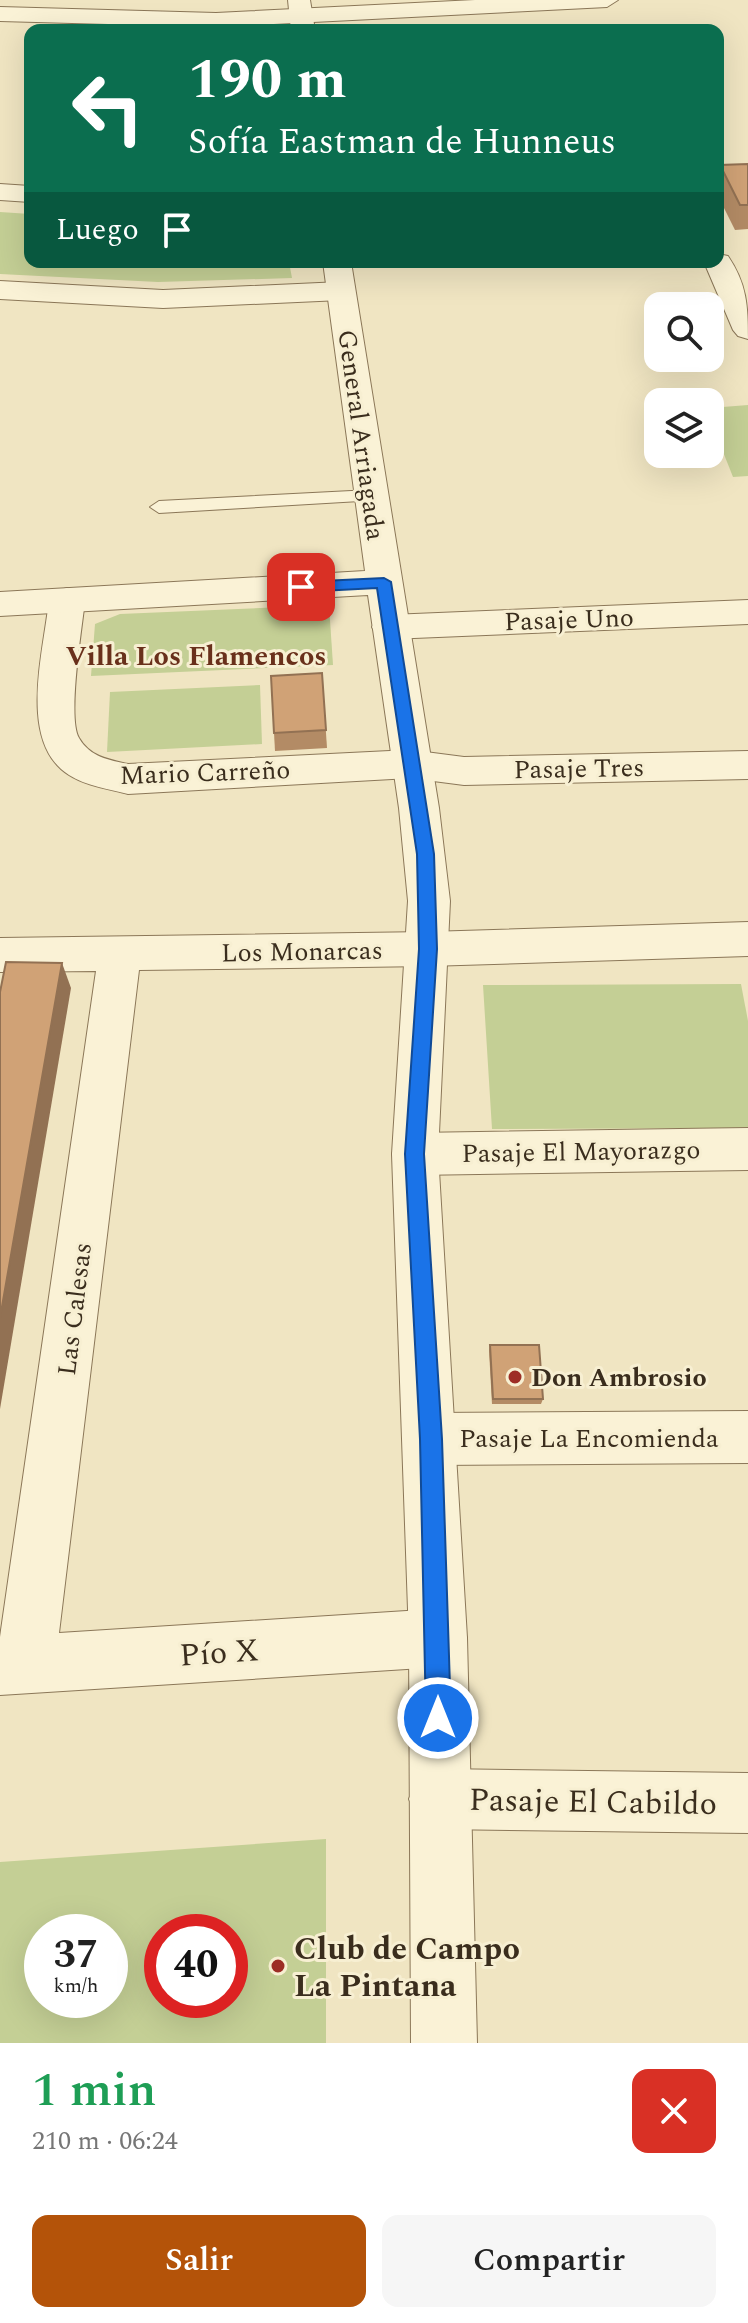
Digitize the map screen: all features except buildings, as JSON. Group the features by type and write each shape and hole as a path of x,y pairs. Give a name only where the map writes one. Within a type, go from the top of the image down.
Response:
{"street":[{"path":"0,14 181,10 301,15 465,4 607,0"},
{"path":"0,192 24,194"},
{"path":"721,268 748,330"},
{"path":"0,290 163,299 339,276"},
{"name":"General Arriagada","path":"339,276 410,764 426,854 428,949 415,1154 431,1439 438,1638 444,2043"},
{"path":"0,604 384,582"},
{"name":"Mario Carreño","path":"67,600 56,731 69,755 94,771 128,779 410,764"},
{"name":"Pasaje Uno","path":"390,627 748,612"},
{"name":"Pasaje Tres","path":"410,764 464,771 748,765"},
{"name":"Los Monarcas","path":"0,955 428,949 748,939"},
{"name":"Las Calesas","path":"14,1665 120,953"},
{"name":"Pasaje El Mayorazgo","path":"415,1154 748,1149"},
{"name":"Pasaje La Encomienda","path":"431,1439 748,1437"},
{"name":"Pío X","path":"14,1665 438,1638"},
{"name":"Pasaje El Cabildo","path":"439,1799 748,1803"}],"lane":[{"path":"159,507 371,496"}],"green space":[{"path":"0,212 24,214 24,268 290,268 292,278 158,282 0,274"},
{"path":"748,405 748,476 733,477 724,454 724,407"},
{"path":"329,605 333,665 91,676 95,624 120,614"},
{"path":"260,685 262,744 107,752 110,692"},
{"path":"741,984 748,1021 748,1128 492,1129 483,985"},
{"name":"Club de Campo La Pintana","path":"326,1839 326,2043 0,2043 0,1862"}],"place":[{"name":"Don Ambrosio","path":"515,1377"},
{"name":"Club de Campo La Pintana","path":"278,1966"}],"district":[{"name":"Villa Los Flamencos","path":"196,655"}],"route":[{"path":"301,587 384,582 426,854 428,949 415,1154 431,1439 438,1718"}]}
